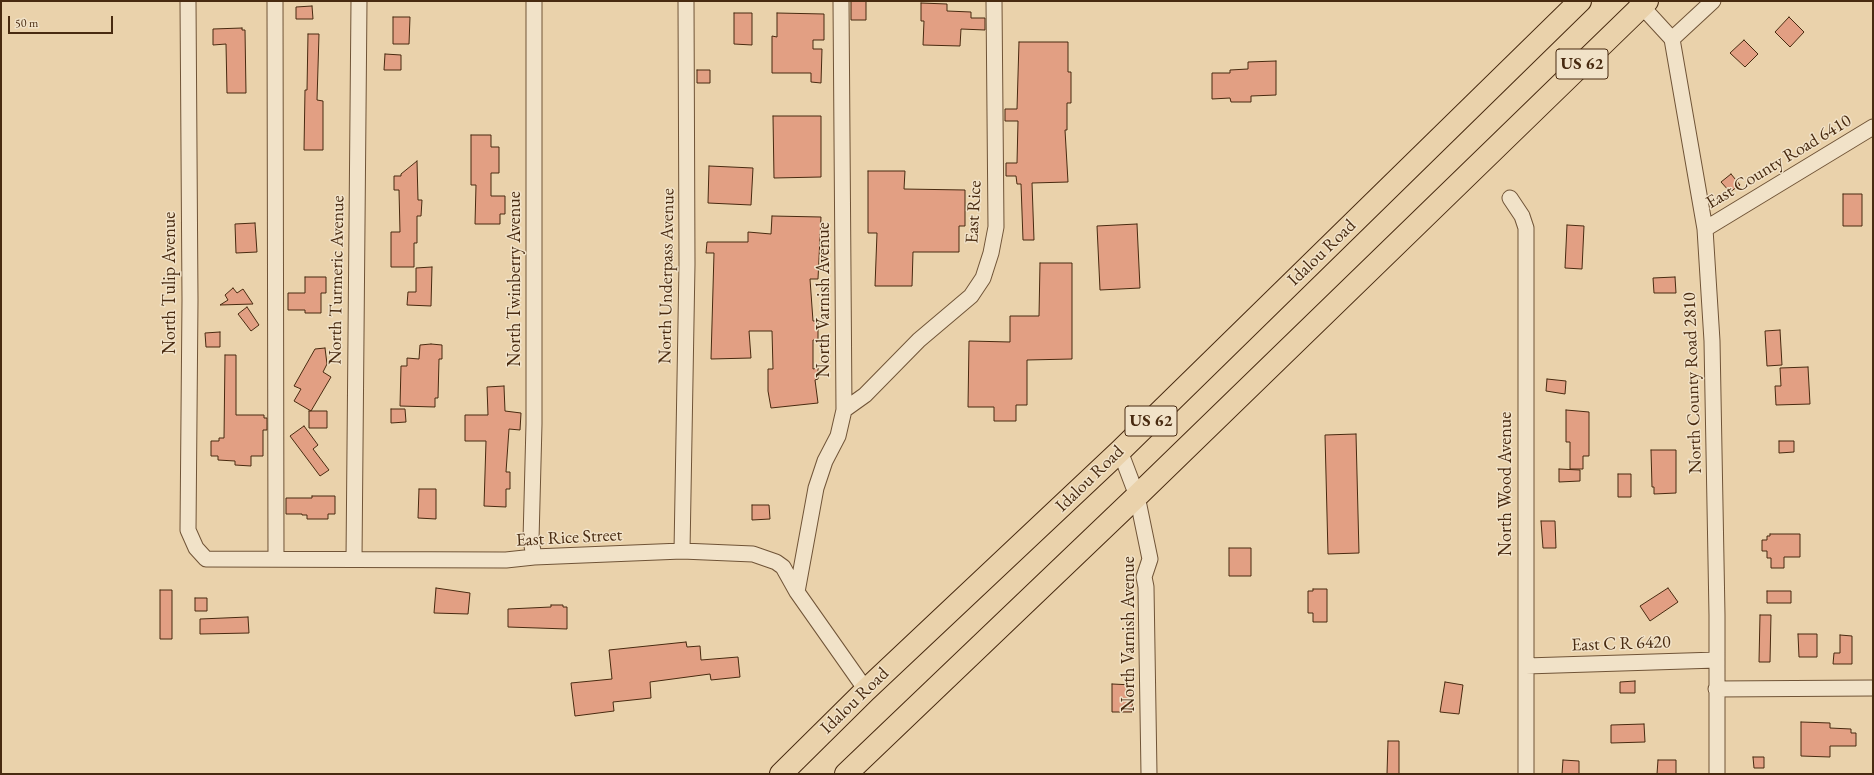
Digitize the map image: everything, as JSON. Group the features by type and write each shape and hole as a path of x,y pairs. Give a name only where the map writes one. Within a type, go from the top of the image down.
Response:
{"highway":[{"name":"Idalou Road","path":"780,774 866,690 1120,450 1580,1"},
{"name":"US 62","path":"846,774 1137,496 1517,127 1642,3"}],"street":[{"name":"North Tulip Avenue","path":"188,1 190,300 188,530 196,548 206,559"},
{"path":"274,1 276,559"},
{"name":"North Turmeric Avenue","path":"354,559 359,1"},
{"name":"North Twinberry Avenue","path":"534,1 534,424 531,540 534,557"},
{"name":"North Underpass Avenue","path":"682,551 687,264 686,1"},
{"name":"North Varnish Avenue","path":"797,592 816,488 825,461 838,436 844,410 841,1"},
{"name":"East Rice","path":"844,410 865,395 919,340 971,296 983,278 992,253 996,227 994,1"},
{"path":"1642,3 1672,39 1713,1"},
{"name":"North County Road 2810","path":"1672,39 1705,229 1712,341 1717,660 1717,774"},
{"name":"East County Road 6410","path":"1705,229 1873,127"},
{"name":"North Wood Avenue","path":"1510,198 1522,216 1526,228 1526,774"},
{"name":"North Varnish Avenue","path":"1120,450 1137,496 1150,559 1144,577 1146,587 1149,774"},
{"name":"East Rice Street","path":"206,559 506,560 534,557 682,551 753,554 764,556 783,567 797,592 866,690"},
{"name":"East C R 6420","path":"1526,666 1717,660"},
{"path":"1716,689 1873,688"}],"building":[{"path":"851,1 866,1 866,20 851,20"},
{"path":"921,3 947,4 947,11 971,12 971,18 985,18 985,30 961,29 960,46 923,45 924,21 921,21"},
{"path":"312,6 313,19 296,19 296,7"},
{"path":"734,13 752,13 752,45 734,44"},
{"path":"777,13 824,14 824,40 813,40 813,49 822,49 821,83 811,82 811,73 772,73 772,36 777,37"},
{"path":"393,17 410,17 409,44 393,44"},
{"path":"1789,17 1804,32 1790,47 1775,32"},
{"path":"242,28 242,30 245,30 246,93 227,93 226,44 213,45 213,29"},
{"path":"308,34 319,34 317,100 323,101 323,150 304,150"},
{"path":"1744,40 1758,54 1745,67 1730,53"},
{"path":"1019,42 1068,42 1068,72 1071,72 1071,103 1067,103 1067,130 1065,130 1068,182 1032,183 1034,240 1023,240 1021,184 1017,184 1016,176 1006,176 1006,163 1017,163 1018,121 1005,121 1005,109 1017,109"},
{"path":"385,54 401,55 401,70 384,70"},
{"path":"1276,61 1276,95 1251,96 1251,102 1231,102 1230,98 1212,99 1212,73 1230,73 1230,70 1248,69 1248,62"},
{"path":"697,70 710,70 710,83 697,83"},
{"path":"773,116 821,116 821,177 774,178"},
{"path":"471,135 491,135 491,147 499,147 499,173 491,173 491,196 505,196 505,214 500,214 500,224 475,224 476,185 471,185"},
{"path":"417,161 418,200 422,200 421,216 417,216 417,243 414,243 414,267 391,267 391,232 400,232 399,190 394,190 394,176 401,176 401,174"},
{"path":"709,166 753,168 751,205 708,203"},
{"path":"868,171 905,171 904,189 965,190 965,226 959,226 959,252 913,252 912,286 875,286 877,233 868,233"},
{"path":"1731,174 1740,185 1730,192 1721,182"},
{"path":"1843,194 1862,194 1862,226 1843,226"},
{"path":"772,216 821,217 818,279 810,279 813,321 818,321 818,340 813,340 813,369 818,368 818,379 815,380 818,403 771,408 768,391 768,369 773,369 772,331 749,331 751,358 711,359 714,253 706,253 707,242 748,242 748,232 771,234"},
{"path":"255,223 257,252 236,253 235,224"},
{"path":"1137,224 1140,288 1100,290 1097,226"},
{"path":"1567,225 1584,226 1582,269 1565,268"},
{"path":"1040,263 1072,263 1072,359 1027,360 1027,405 1016,405 1016,421 994,421 994,407 968,407 969,341 1010,342 1010,316 1039,316"},
{"path":"432,267 431,306 407,305 408,292 416,292 416,268"},
{"path":"305,277 326,277 326,293 321,293 321,313 305,313 305,310 288,310 288,293 305,293"},
{"path":"1675,277 1676,293 1654,293 1653,278"},
{"path":"233,288 237,293 243,289 253,304 220,305 228,300 225,295"},
{"path":"247,307 259,325 251,331 238,314"},
{"path":"1780,330 1782,365 1767,366 1765,331"},
{"path":"220,332 220,347 206,347 205,333"},
{"path":"420,345 442,345 442,359 439,359 438,398 435,398 435,407 400,406 401,366 407,366 407,358 419,359"},
{"path":"325,348 327,364 323,372 331,377 311,411 294,401 301,389 294,386 315,349"},
{"path":"225,355 236,355 236,415 264,415 264,418 267,418 267,430 263,430 263,456 251,456 251,466 235,465 235,461 218,460 218,456 211,456 211,441 219,441 219,438 224,438"},
{"path":"1808,367 1810,404 1776,405 1775,386 1781,386 1780,368"},
{"path":"1547,379 1566,381 1565,394 1546,391"},
{"path":"504,386 505,411 521,413 520,430 509,429 506,472 510,472 510,489 506,489 506,507 484,506 486,441 465,441 465,415 488,415 487,387"},
{"path":"391,409 405,409 406,422 391,423"},
{"path":"1566,410 1589,412 1589,456 1583,456 1583,469 1570,469 1570,442 1566,442"},
{"path":"309,411 327,411 327,428 309,428"},
{"path":"304,426 318,445 313,449 329,470 320,476 290,436"},
{"path":"1356,434 1359,553 1328,554 1325,435"},
{"path":"1779,441 1794,441 1794,452 1779,453"},
{"path":"1651,450 1676,450 1676,493 1654,494 1654,487 1652,487"},
{"path":"1559,469 1580,470 1580,481 1559,482"},
{"path":"1618,474 1631,474 1631,497 1618,497"},
{"path":"419,489 436,489 436,519 418,518"},
{"path":"312,496 335,496 335,514 328,514 328,519 307,519 307,515 286,514 286,498 312,498"},
{"path":"752,505 769,505 770,519 752,520"},
{"path":"1541,521 1555,521 1556,548 1543,548"},
{"path":"1770,534 1800,534 1800,557 1784,557 1784,568 1771,568 1771,558 1767,558 1767,551 1762,551 1762,540 1767,540 1767,536 1770,536"},
{"path":"1229,548 1251,548 1251,576 1229,576"},
{"path":"436,588 470,593 468,614 434,613"},
{"path":"1668,588 1678,602 1650,621 1640,606"},
{"path":"1313,589 1327,589 1327,622 1313,622 1313,613 1308,613 1308,591 1313,591"},
{"path":"160,590 172,590 172,639 160,639"},
{"path":"1767,591 1791,591 1791,603 1767,603"},
{"path":"195,598 207,598 207,611 195,611"},
{"path":"551,605 563,605 563,607 567,607 567,629 508,627 508,609 551,607"},
{"path":"1760,615 1771,615 1770,662 1759,662"},
{"path":"248,617 249,633 200,634 200,619"},
{"path":"1798,634 1817,634 1817,657 1799,657"},
{"path":"1840,635 1852,636 1852,664 1833,664 1834,653 1840,653"},
{"path":"686,642 687,647 700,646 701,660 738,657 740,677 711,680 710,674 650,682 651,698 613,702 614,711 575,716 571,683 612,679 609,650"},
{"path":"1635,681 1635,693 1620,693 1620,682"},
{"path":"1445,682 1463,685 1459,714 1440,712"},
{"path":"1112,684 1133,685 1132,712 1112,712"},
{"path":"1801,722 1830,723 1830,728 1851,729 1851,733 1856,733 1856,746 1830,746 1830,757 1801,756"},
{"path":"1644,724 1645,742 1611,743 1611,725"},
{"path":"1388,741 1399,741 1399,774 1387,774"},
{"path":"1753,757 1764,757 1764,768 1754,768"},
{"path":"1563,760 1579,761 1579,774 1562,774"},
{"path":"1658,760 1676,760 1676,774 1657,774"}]}
